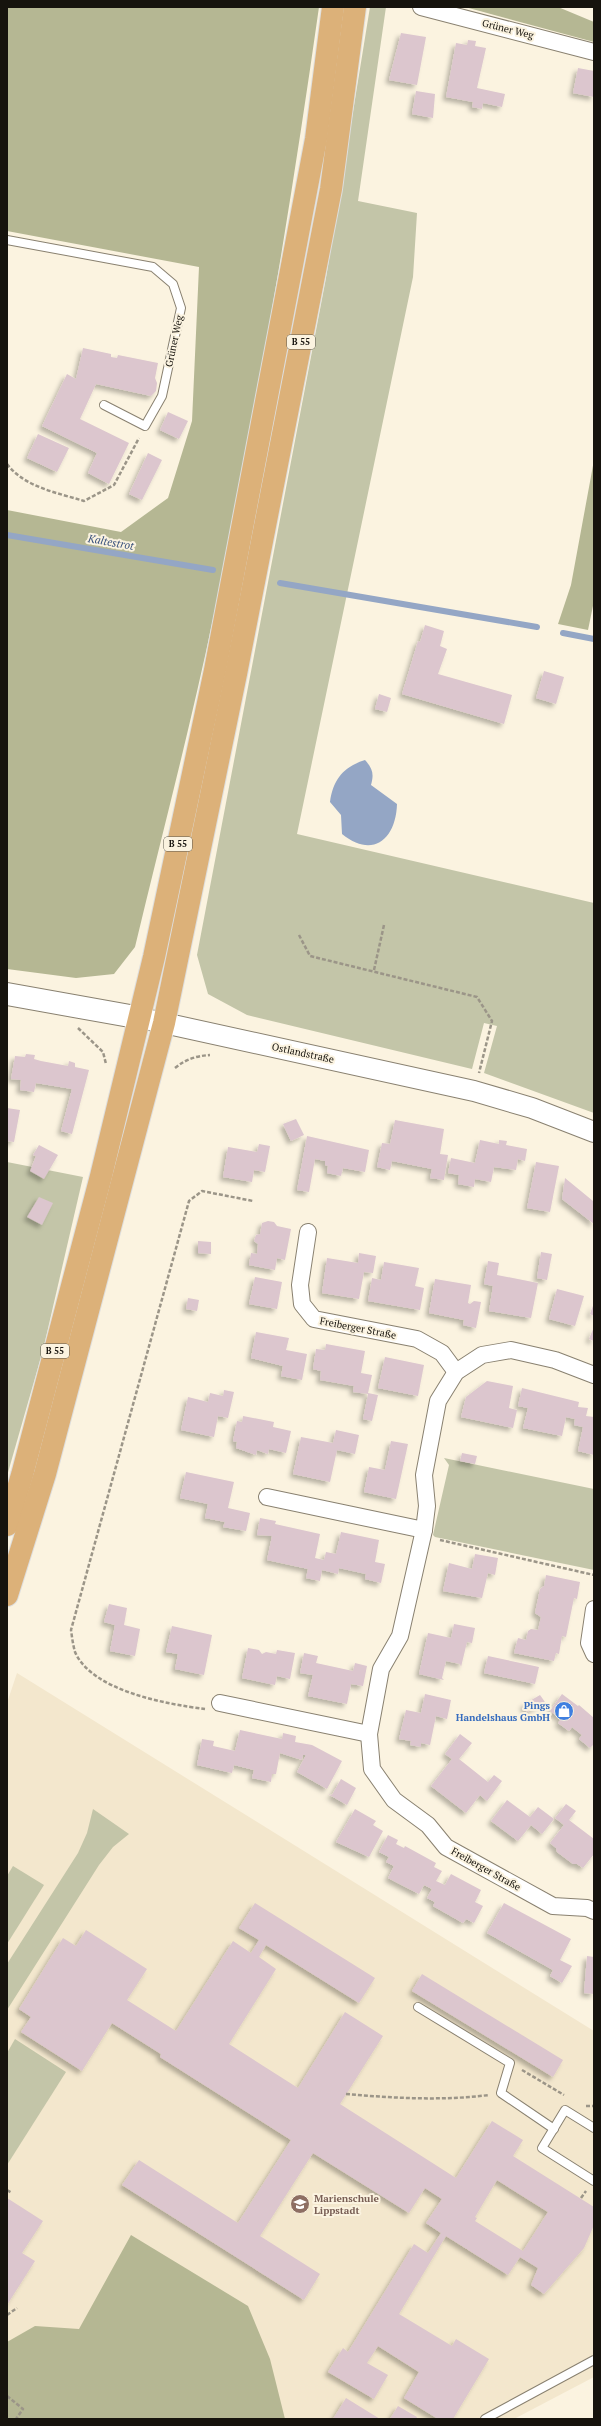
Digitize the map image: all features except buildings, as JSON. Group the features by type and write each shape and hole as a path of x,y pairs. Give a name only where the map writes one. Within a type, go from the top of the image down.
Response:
{"main road":[{"name":"B 55","path":"7,1525 24,1468 141,1018 218,654 316,139 333,7"},
{"name":"B 55","path":"7,1595 45,1474 164,1023 332,189 355,7"},
{"name":"Ostlandstraße","path":"7,994 141,1018"}],"street":[{"name":"Grüner Weg","path":"421,7 594,52"},
{"name":"Ostlandstraße","path":"141,1018 474,1091 532,1108 594,1132"},
{"name":"Freiberger Straße","path":"308,1232 300,1285 302,1304 314,1319 417,1339 442,1353 456,1372"},
{"name":"Freiberger Straße","path":"594,1375 555,1360 511,1350 482,1355 456,1372 438,1401 424,1475 428,1506 423,1533 400,1636 381,1668 369,1734 372,1769 394,1800 428,1825 446,1847 553,1906 587,1908 594,1911"},
{"path":"267,1497 423,1533"},
{"path":"594,1609 589,1642 594,1654"},
{"path":"220,1703 369,1734"}],"lane":[{"name":"Grüner Weg","path":"7,240 153,267 173,284 181,308 162,396 145,426"},
{"path":"104,405 145,426"},
{"path":"418,2006 510,2063 501,2093 554,2129"},
{"path":"594,2128 565,2110 542,2148 594,2181"},
{"path":"485,2419 594,2360"}],"path":[{"path":"7,464 14,473 45,489 84,501 114,485 145,426"},
{"path":"374,970 384,925"},
{"path":"299,935 310,956 374,970 477,997 492,1021 474,1091"},
{"path":"220,1703 204,1710 122,1691 96,1677 84,1666 75,1652 71,1630 189,1201 202,1191 252,1201"},
{"path":"423,1533 594,1575"},
{"path":"510,2063 568,2097"},
{"path":"346,2094 377,2097 470,2097 501,2093"},
{"path":"581,2106 594,2106"},
{"path":"7,2190 12,2193"},
{"path":"7,2314 17,2308"},
{"path":"7,2396 23,2409 16,2419"}],"shaded area":[{"name":"Marienschule Lippstadt","path":"17,1673 594,2031 594,2377 514,2419 7,2419 7,1703"}],"green space":[{"path":"7,7 319,7 284,237 244,467 195,701 135,947 114,974 76,978 7,969 7,510 121,532 168,498 192,421 199,267 7,231"},
{"path":"370,7 386,7 358,201 417,213 413,277 297,834 594,903 594,1113 484,1073 497,1026 484,1023 472,1069 247,1015 208,994 197,955 326,278"},
{"path":"465,7 558,7 594,22 594,42"},
{"path":"594,460 594,601 588,630 558,624 571,585"},
{"path":"7,1162 83,1177 43,1350 7,1476"},
{"path":"444,1458 594,1489 594,1570 435,1537 433,1535 449,1465"},
{"path":"93,1809 129,1834 113,1847 99,1865 7,2010 7,1964 78,1853 87,1833"},
{"path":"13,1866 44,1885 7,1944 7,1876"},
{"path":"15,2039 66,2072 7,2165 7,2053"},
{"path":"131,2235 248,2306 270,2359 285,2419 7,2419 7,2342 35,2326 79,2329"}],"water":[{"path":"365,760 370,766 372,772 371,785 397,804 396,816 392,827 381,842 373,845 364,845 353,841 342,834 341,815 330,802 331,794 340,775 351,766"}],"waterway":[{"name":"Kaltestrot","path":"7,535 213,570"},
{"path":"280,583 537,627"},
{"path":"563,633 594,639"}],"place":[{"name":"Pings Handelshaus GmbH","path":"564,1711"},
{"name":"Marienschule Lippstadt","path":"300,2204"}]}
